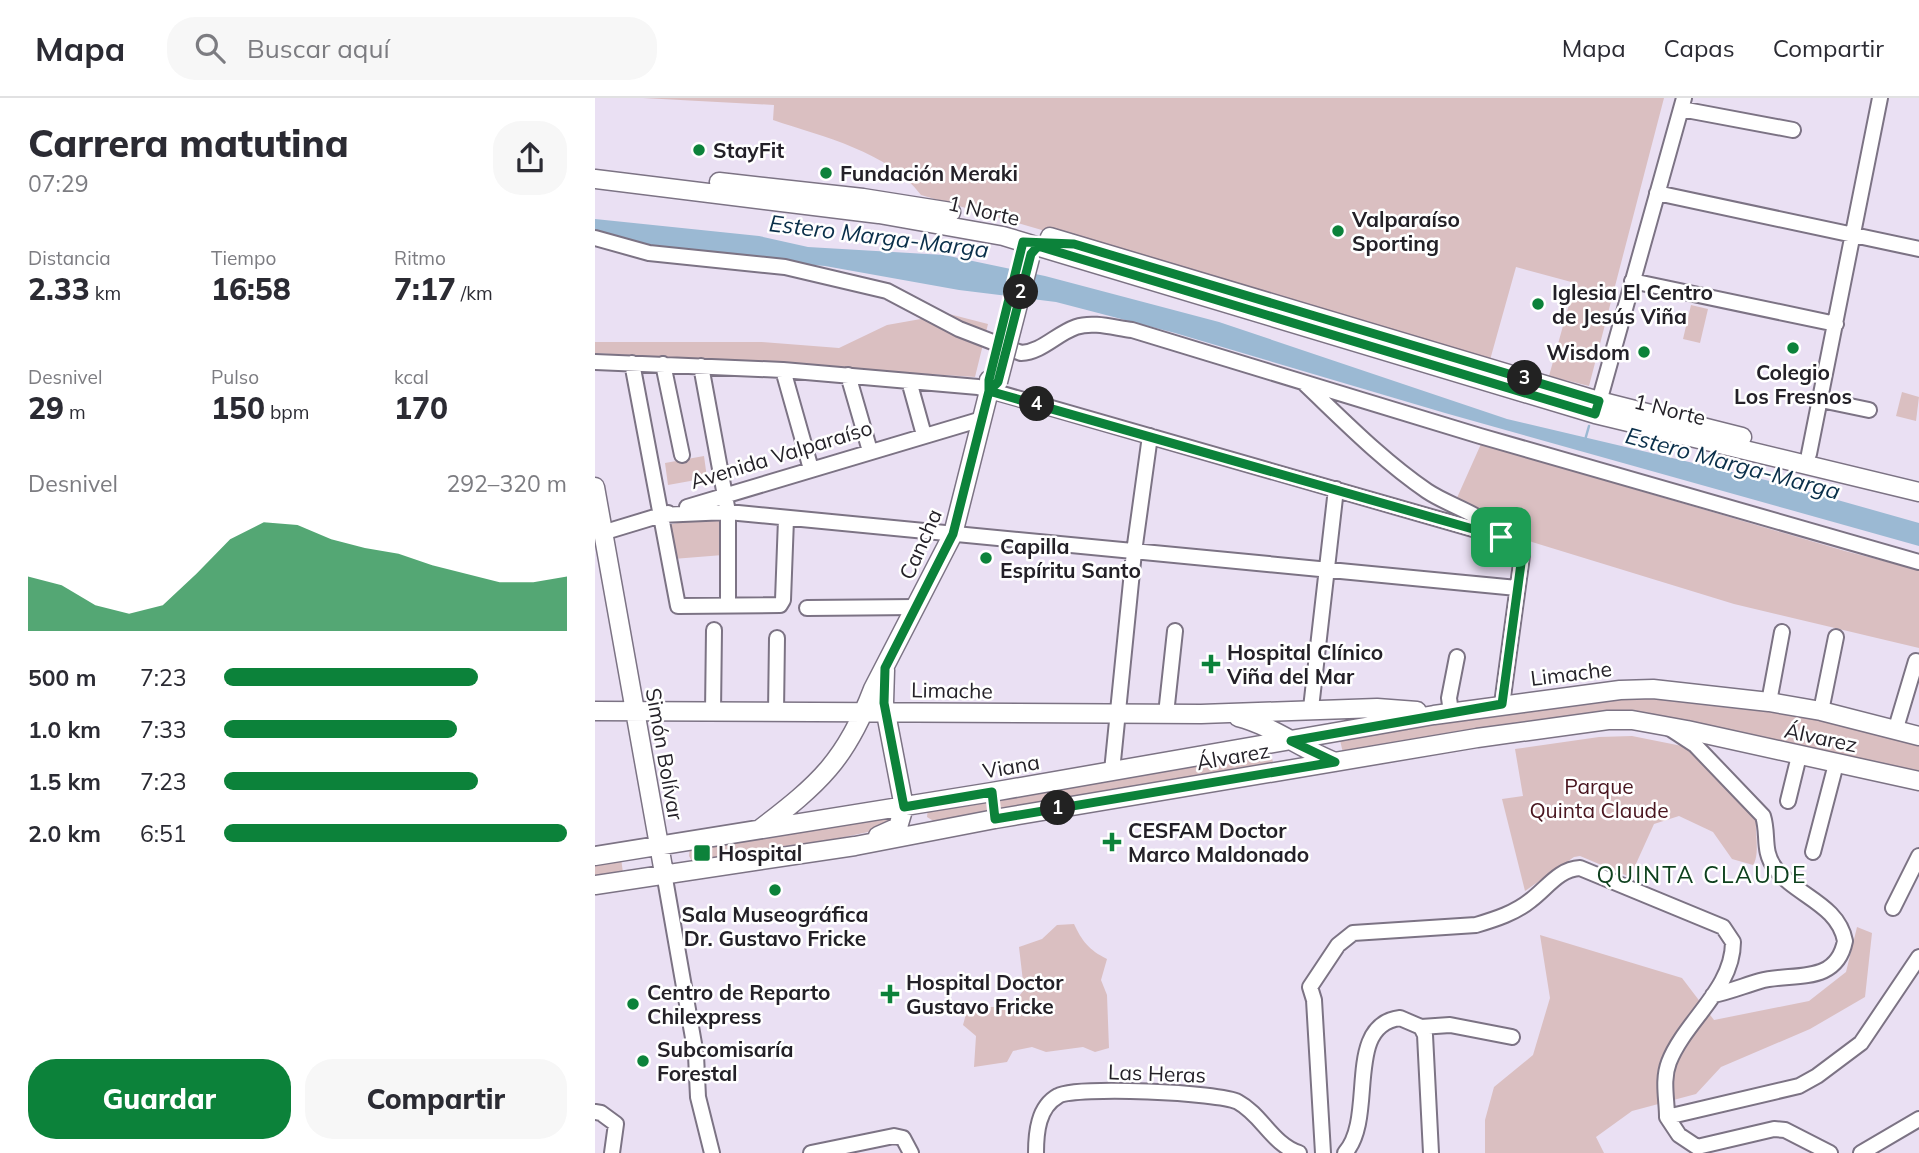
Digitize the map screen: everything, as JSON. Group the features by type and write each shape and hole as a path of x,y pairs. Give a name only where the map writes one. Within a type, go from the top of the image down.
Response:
{"main road":[{"name":"1 Norte","path":"595,167 863,198 954,213 1074,244 1597,407 1919,480"},
{"name":"1 Norte","path":"595,178 921,220 1597,407 1919,492"},
{"path":"1027,250 1074,244"},
{"name":"Cancha","path":"758,831 804,794 831,767 866,712 873,689 953,534 1027,250"},
{"name":"Simón Bolívar","path":"595,487 599,534 664,873"},
{"name":"Cancha","path":"885,668 887,712 904,807"},
{"name":"Limache","path":"595,711 1166,714 1377,708 1443,714 1502,704 1620,690 1653,689 1769,702 1821,711 1919,736"},
{"path":"1270,727 1271,716 1276,709"},
{"name":"Limache","path":"1224,713 1270,727 1291,741 1335,762"},
{"name":"Viana","path":"595,856 904,807 1443,714"},
{"name":"Álvarez","path":"595,885 855,846 995,819 1580,722 1632,720 1919,781"},
{"path":"992,792 995,819"},
{"path":"855,846 898,827 904,807"}],"street":[{"path":"1809,454 1880,98"},
{"path":"1597,407 1683,103 1793,130"},
{"path":"1657,193 1919,249"},
{"path":"595,238 649,253 785,267 887,291 959,329 1021,353 1031,352 1076,327 1091,325 1132,330 1847,544 1919,562"},
{"path":"1632,281 1836,324"},
{"path":"595,362 783,370 909,381 992,384 1150,436 1501,537 1516,544 1522,551 1502,704"},
{"path":"632,363 678,606 780,605 783,600 786,519"},
{"path":"663,364 682,455"},
{"path":"701,366 728,512 728,604"},
{"path":"783,370 811,470"},
{"path":"848,375 870,451"},
{"path":"909,381 924,435"},
{"path":"1302,381 1381,457 1430,493 1490,524 1501,537"},
{"path":"1821,400 1869,410"},
{"name":"Avenida Valparaíso","path":"599,534 982,419"},
{"path":"1112,771 1134,552 1150,436"},
{"path":"1311,708 1335,489"},
{"path":"660,515 702,511 728,512 1517,588"},
{"path":"807,608 916,607"},
{"path":"713,712 714,630"},
{"path":"1166,714 1175,631"},
{"path":"1769,702 1782,632"},
{"path":"1821,711 1836,636"},
{"path":"776,712 777,638"},
{"path":"1443,714 1457,657"},
{"path":"1896,728 1916,661"},
{"path":"1668,727 1695,745 1756,808 1768,831 1765,847 1775,868 1789,883 1836,917 1845,941 1836,962 1817,974 1760,981 1713,995"},
{"path":"1788,801 1799,756"},
{"path":"1813,852 1836,764"},
{"path":"1893,908 1919,856"},
{"path":"1323,1153 1314,1000 1309,990 1312,979 1346,936 1476,925 1513,912 1563,872 1580,868 1723,927 1731,935 1733,952 1713,995 1669,1063 1664,1090 1667,1117 1679,1135 1697,1147 1773,1129 1785,1130 1830,1153"},
{"name":"Simón Bolívar","path":"664,873 696,1055 698,1097 712,1153"},
{"path":"1667,1117 1799,1086 1817,1076 1861,1043 1914,975 1919,957"},
{"path":"1345,1153 1353,1143 1360,1124 1368,1043 1381,1024 1392,1019 1409,1019 1421,1027 1450,1025 1512,1037"},
{"path":"1421,1027 1428,1048 1437,1153"},
{"path":"1431,1153 1436,1078"},
{"name":"Las Heras","path":"1036,1153 1036,1138 1043,1112 1058,1096 1079,1091 1229,1098 1247,1108 1283,1145 1299,1153"},
{"path":"595,1112 601,1113 616,1124 613,1153"},
{"path":"1861,1153 1919,1119"},
{"path":"811,1153 894,1136 903,1138 911,1153"}],"green space":[{"name":"Valparaíso Sporting","path":"643,98 1664,98 1589,386 1549,376 1575,283 1516,267 1490,360 921,195 891,167 873,156 773,120 774,105"},
{"path":"1691,305 1708,309 1700,343 1683,339"},
{"path":"949,314 988,324 975,377 595,353 595,342 762,342 839,348 887,325"},
{"path":"1902,392 1919,397 1916,421 1896,416"},
{"path":"1481,444 1845,551 1919,570 1919,648 1734,604 1532,542 1456,500"},
{"path":"704,456 707,478 668,485 665,463"},
{"path":"703,518 724,520 723,555 673,559 667,525"},
{"path":"1648,694 1834,716 1919,745 1919,775 1642,713 1612,710 1343,753 1339,736"},
{"name":"Parque Quinta Claude","path":"1632,736 1692,748 1707,767 1743,799 1756,820 1757,850 1753,865 1732,859 1713,832 1679,816 1654,824 1630,877 1580,856 1574,857 1525,891 1502,799 1523,796 1515,749 1599,737"},
{"path":"1269,749 1274,765 937,823 927,817 928,807"},
{"path":"898,812 896,826 798,847 693,863 689,856 690,847"},
{"path":"621,858 623,873 595,882 595,863"},
{"path":"1074,924 1087,944 1107,959 1101,980 1107,995 1109,1048 1095,1052 1083,1047 1046,1052 1032,1047 1013,1051 1007,1062 974,1067 976,1036 963,1025 966,1014 979,1007 1010,1007 1024,990 1019,947 1042,939 1057,925"},
{"path":"1857,927 1872,933 1865,997 1810,1029 1721,1067 1696,1094 1632,1111 1596,1137 1604,1153 1485,1153 1485,1120 1494,1087 1533,1055 1550,998 1540,935 1682,978 1714,1020 1809,1001 1846,972"}],"water":[{"path":"595,219 759,236 808,247 944,255 1045,276 1219,322 1507,419 1774,482 1919,523 1919,546 1445,413 1175,333 1056,302 959,290 825,266 641,250 595,233"}],"waterway":[{"path":"1585,440 1589,426"}],"place":[{"name":"StayFit","path":"699,150"},
{"name":"Fundación Meraki","path":"826,173"},
{"name":"Valparaíso Sporting","path":"1338,231"},
{"name":"Iglesia El Centro de Jesús Viña","path":"1538,304"},
{"name":"Colegio Los Fresnos","path":"1793,348"},
{"name":"Wisdom","path":"1644,352"},
{"name":"Capilla Espíritu Santo","path":"986,558"},
{"name":"Hospital Clínico Viña del Mar","path":"1211,664"},
{"name":"CESFAM Doctor Marco Maldonado","path":"1112,842"},
{"name":"Hospital","path":"702,853"},
{"name":"Sala Museográfica Dr. Gustavo Fricke","path":"775,890"},
{"name":"Hospital Doctor Gustavo Fricke","path":"890,994"},
{"name":"Centro de Reparto Chilexpress","path":"633,1004"},
{"name":"Subcomisaría Forestal","path":"643,1061"}],"district":[{"name":"QUINTA CLAUDE","path":"1702,874"}],"route":[{"path":"1501,537 989,391 989,380 1023,242 1074,244 1359,327 1599,401 1595,414 1038,246 1031,254 998,382 989,391 953,534 885,668 884,703 904,807 992,792 995,819 1335,762 1291,741 1502,704 1522,551 1516,544 1501,537"}],"water label":[{"name":"Estero Marga-Marga","path":"879,236"},
{"name":"Estero Marga-Marga","path":"1733,463"}]}
